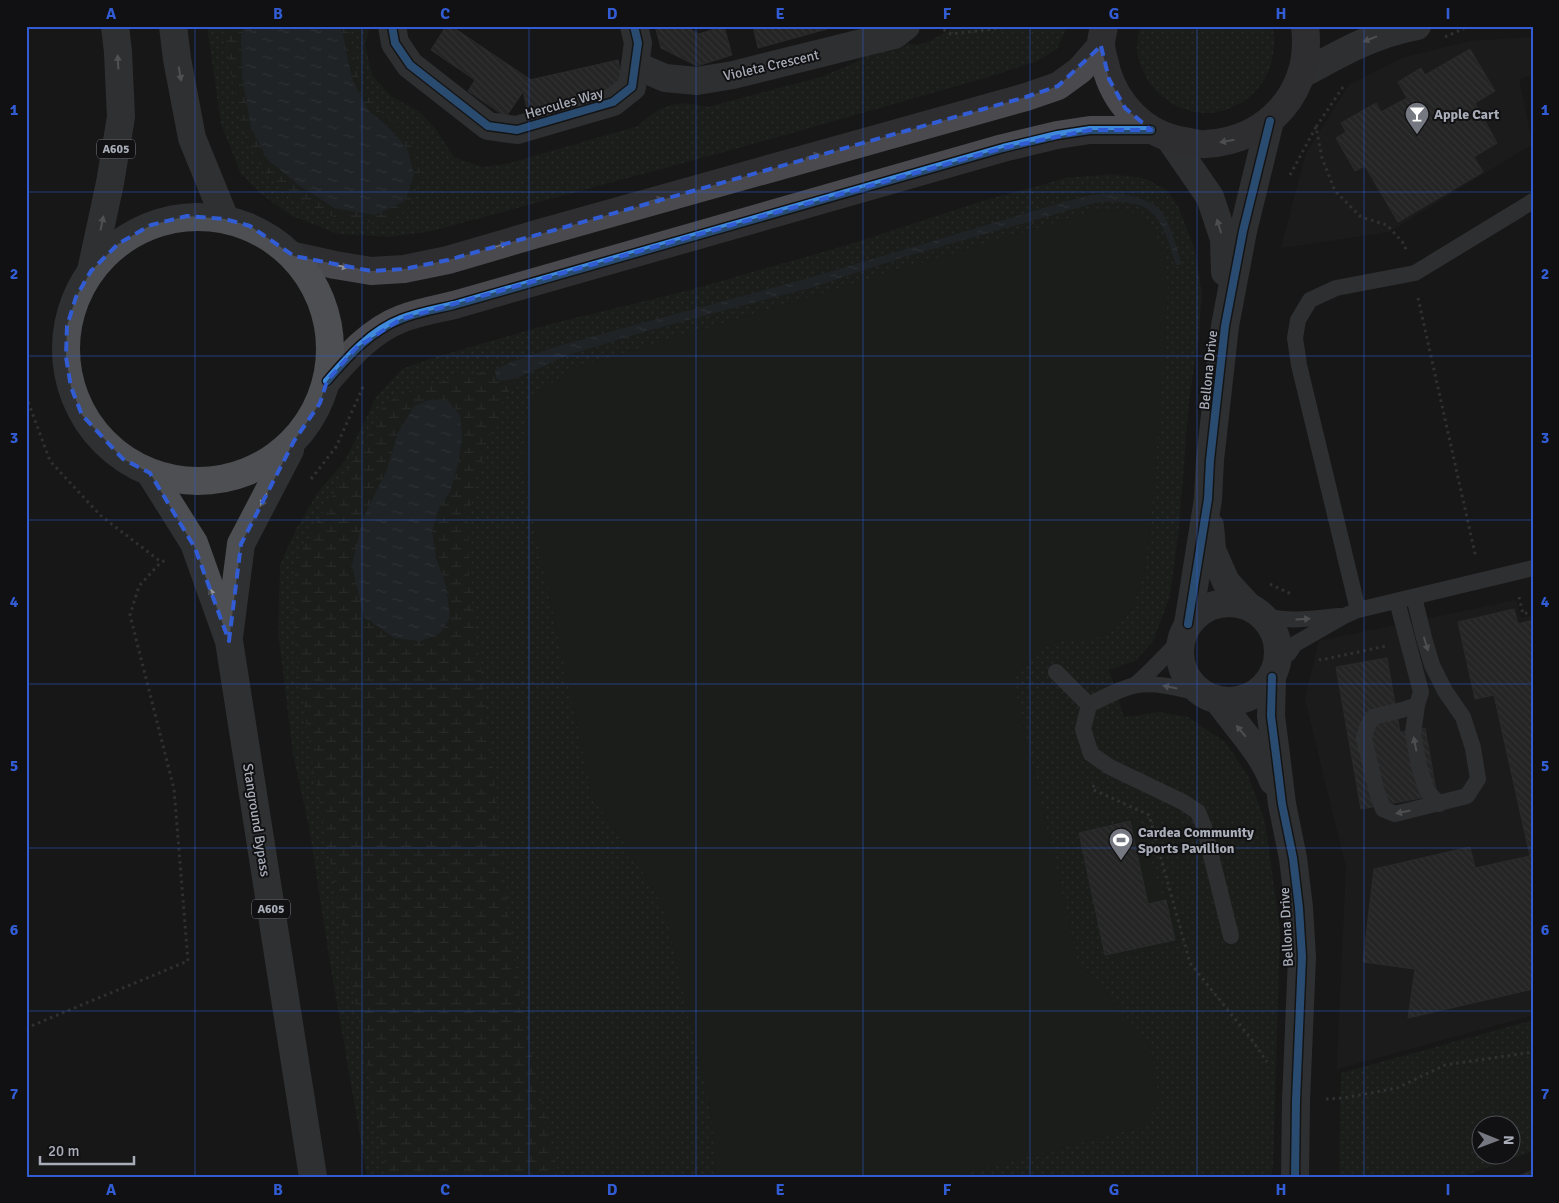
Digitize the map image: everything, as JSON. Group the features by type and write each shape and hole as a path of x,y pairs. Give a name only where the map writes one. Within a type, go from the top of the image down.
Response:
{"main road":[{"name":"A605","path":"91,271 110,183 121,117 115,26"},
{"path":"173,26 177,59 192,138 225,218"},
{"path":"187,216 225,218 250,226 273,239 294,256 319,293 331,336 327,381 320,403 309,424 294,441 264,466 227,479 188,482 150,473 123,459 101,439 82,415 71,387 66,357 67,326 76,297 91,271 118,244 151,225 187,216"},
{"name":"Stanground Bypass","path":"229,641 241,544 294,441"},
{"name":"Stanground Bypass","path":"150,473 194,543 229,641 313,1177"}],"street":[{"name":"Hercules Way","path":"392,26 395,43 410,65 488,126 517,130 613,102 632,86 638,43 634,26"},
{"name":"Violeta Crescent","path":"635,65 665,78 697,81 733,75 894,35 906,26"},
{"path":"327,381 356,348 401,319 1003,148 1057,135 1090,130 1160,134 1205,145 1239,139 1270,121 1289,100 1302,75 1306,56 1306,26"},
{"path":"1302,75 1376,36 1417,26"},
{"path":"1102,36 1109,79 1125,108 1160,134"},
{"path":"294,256 371,271 404,269 448,260 1058,86 1080,70 1102,36"},
{"name":"Bellona Drive","path":"1270,121 1243,231 1225,326 1210,460 1208,499 1180,654 1184,670 1192,684 1211,697 1256,748 1282,804"},
{"name":"Bellona Drive","path":"1160,134 1210,197 1224,240 1225,326"},
{"name":"Bellona Drive","path":"1208,499 1212,550 1226,582 1273,628 1278,644 1271,716 1282,804 1293,858 1302,957 1296,1101 1296,1177"},
{"path":"1185,631 1200,612 1215,605 1232,602 1255,610"},
{"path":"1211,697 1233,701 1249,698 1262,689 1275,669"}],"lane":[{"path":"1351,613 1299,365 1295,338 1298,320 1310,300 1336,288 1415,273 1533,202"},
{"path":"1255,610 1274,619 1288,620 1351,613 1533,568"},
{"path":"1414,597 1432,665 1445,692 1463,717 1473,748 1478,779 1467,796 1395,814 1383,809 1376,789 1364,738 1366,727 1374,716 1417,705"},
{"path":"1397,601 1421,692 1413,733 1419,766 1427,791 1439,804"},
{"path":"1275,669 1295,644 1351,613"},
{"path":"1185,631 1151,672 1135,685 1089,705 1083,728 1090,754 1110,767 1183,802 1198,812 1204,827 1231,936"},
{"path":"1056,672 1089,705"},
{"path":"1135,685 1156,684 1211,697"}],"path":[{"path":"938,26 951,34 1018,26"},
{"path":"1254,187 1280,196 1293,166 1316,127"},
{"path":"310,480 336,447 365,383"},
{"path":"26,396 50,461 100,515 161,562"},
{"path":"26,1028 188,961 174,789 130,615 139,586 161,562 195,548"},
{"path":"1092,789 1149,815 1190,963 1252,1040 1268,1063"},
{"path":"1296,1101 1344,1098 1397,1088 1445,1065 1533,1052"}],"highlighted area":[{"path":"1101,46 1109,79 1125,108 1151,130 1090,130 1003,148 401,319 356,348 327,381 320,403 294,441 241,544 229,641 195,548 150,473 123,459 82,415 71,387 66,357 67,326 76,297 91,271 118,244 151,225 187,216 225,219 250,226 294,256 371,271 404,269 448,260 1026,97 1058,86"}],"shaded area":[{"path":"1533,37 1533,75 1519,79 1532,144 1389,232 1281,248 1306,153 1349,85 1402,58 1470,41"},
{"path":"1516,600 1521,618 1533,615 1533,1015 1337,1069 1346,867 1305,699 1319,641"}],"green space":[{"path":"207,26 370,26 365,45 372,75 391,96 420,112 437,131 454,157 482,167 506,164 638,126 654,113 677,104 707,107 821,77 854,63 879,46 900,42 915,45 929,42 955,26 1067,26 1057,49 1037,61 985,78 757,143 432,231 390,237 338,234 292,216 261,194 241,174 221,124"},
{"path":"224,26 348,26 358,77 375,107 393,122 411,143 420,171 419,183 407,210 381,223 338,219 297,199 261,168 244,135 233,84"},
{"path":"1140,26 1272,26 1274,45 1271,64 1261,84 1245,100 1228,109 1210,113 1193,112 1177,106 1162,96 1150,83 1142,67 1137,49"},
{"path":"1113,174 1146,179 1167,190 1178,206 1195,250 1202,294 1198,342 1189,400 1179,528 1170,596 1153,641 1135,661 1109,670 1124,717 1159,712 1188,717 1225,742 1248,775 1265,821 1280,930 1273,1168 1270,1177 367,1177 329,957 309,827 293,754 278,632 280,565 296,529 318,492 344,462 376,397 402,369 436,357 550,324 682,292 844,246 979,202 1066,178"},
{"path":"1097,210 1132,212 1153,227 1164,255 1168,288 1151,520 1144,573 1133,605 1118,627 1095,639 1061,639 1035,654 1012,675 1077,958 1150,1046 1160,1104 1140,1127 952,1177 715,1177 712,1117 664,907 627,847 593,799 521,465 530,398 574,368"},
{"path":"495,370 509,370 517,378 499,408 483,458 468,516 469,578 491,750 507,906 524,1023 559,1177 387,1177 311,755 294,637 295,563 329,501 366,440 385,403 419,387 459,376"},
{"name":"Cardea Community Sports Pavillion","path":"1140,817 1160,894 1174,890 1187,940 1116,959 1082,832"},
{"path":"1533,1020 1533,1151 1522,1155 1522,1116 1472,1116 1472,1166 1491,1166 1461,1177 1339,1177 1341,1073"}],"water":[{"path":"245,26 341,26 352,79 368,110 386,125 407,148 414,175 405,201 375,215 334,208 300,186 268,160 251,128 242,76 241,35"},
{"path":"1117,193 1143,200 1162,212 1175,242 1180,265 1176,265 1165,233 1159,221 1151,212 1142,206 1129,203 1094,203 904,257 810,288 654,329 568,355 517,378 500,381 496,378 495,370 511,362 565,344 809,278 1064,202 1092,195"},
{"path":"432,399 449,402 460,415 462,437 458,464 450,492 440,506 432,531 436,558 446,586 450,617 440,633 421,641 394,638 364,617 352,566 363,518 386,472 398,433 414,406"}],"building":[{"path":"446,26 451,26 531,80 506,117 468,91 475,80 431,50"},
{"path":"655,26 684,26 699,34 724,26 732,55 697,66 661,48"},
{"path":"753,26 826,26 827,29 758,48"},
{"name":"Apple Cart","path":"1470,49 1495,91 1475,103 1497,143 1474,157 1483,172 1398,222 1365,166 1355,171 1336,138 1346,132 1341,123 1376,103 1381,112 1407,98 1398,82 1421,68 1425,75"},
{"path":"618,60 624,87 527,109 521,82"},
{"path":"1514,609 1518,624 1533,620 1533,989 1408,1018 1415,969 1363,962 1374,869 1470,847 1475,868 1530,856 1494,695 1475,699 1458,622"},
{"path":"1387,658 1400,732 1425,728 1437,795 1361,809 1336,667"},
{"name":"Cardea Community Sports Pavillion","path":"1130,821 1148,904 1166,900 1175,940 1105,955 1079,833"},
{"path":"1533,1170 1533,1177 1516,1177"}],"cycle path":[{"path":"392,26 395,43 410,65 488,126 517,130 613,102 632,87 638,43 634,26"},
{"path":"1188,624 1208,499 1210,460 1225,326 1243,231 1270,121"},
{"path":"327,381 351,354 379,330 414,314 454,305 1003,148 1057,135 1090,130 1151,130"},
{"path":"1272,677 1271,716 1282,804 1293,858 1302,957 1295,1177"}],"place":[{"name":"Apple Cart","path":"1417,135"},
{"name":"Cardea Community Sports Pavillion","path":"1121,861"}]}
